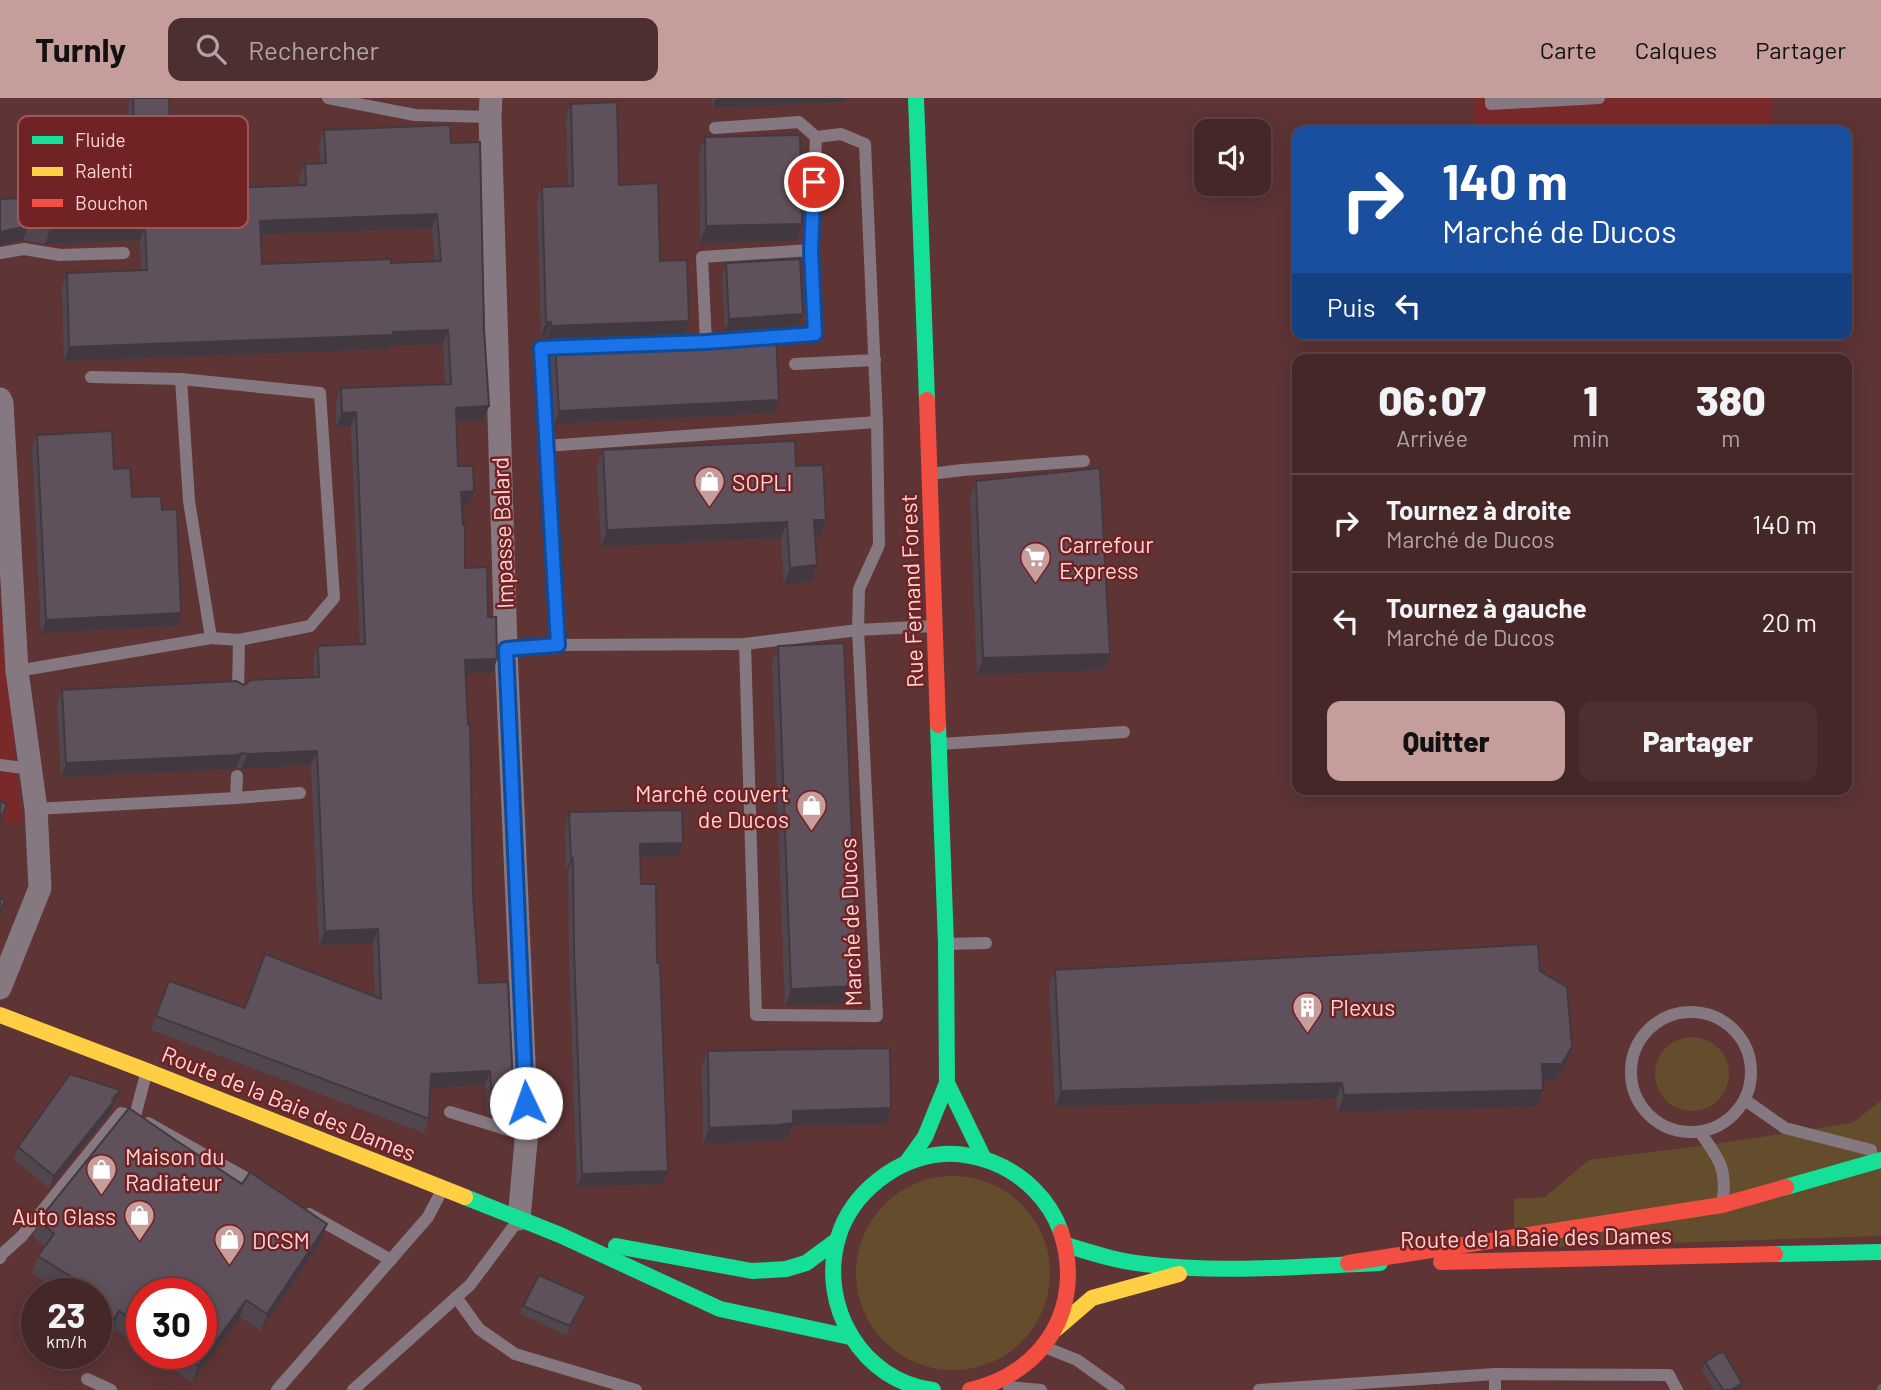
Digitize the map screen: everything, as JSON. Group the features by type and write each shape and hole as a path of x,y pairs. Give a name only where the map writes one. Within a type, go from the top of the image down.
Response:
{"main road":[{"name":"Rue Fernand Forest","path":"907,1162 925,1137 947,1083 946,944 916,98"},
{"name":"Route de la Baie des Dames","path":"0,1015 560,1235 720,1309 850,1338"},
{"name":"Rue Fernand Forest","path":"947,1083 984,1159"},
{"path":"933,1390 921,1389 884,1373 865,1357 850,1338 836,1307 831,1274 836,1241 851,1208 867,1190 876,1181 907,1162 945,1154 984,1159 1012,1171 1036,1190 1055,1215 1066,1245 1070,1274 1066,1303 1055,1330 1044,1346 1012,1376 970,1390"},
{"path":"1348,1264 1722,1205 1881,1160"},
{"name":"Route de la Baie des Dames","path":"560,1235 752,1271 786,1269 806,1263 836,1241"},
{"name":"Route de la Baie des Dames","path":"1066,1245 1093,1255 1193,1269 1881,1252"},
{"name":"Route de la Baie des Dames","path":"1055,1330 1091,1298 1193,1269"},
{"path":"884,1373 895,1390"}],"street":[{"name":"Impasse Balard","path":"490,107 506,649 527,1130 519,1219"},
{"path":"0,398 17,671 36,809 40,888 0,988"}],"lane":[{"path":"328,98 415,115 490,107"},
{"path":"1491,98 1491,104 1598,98"},
{"name":"Marché de Ducos","path":"715,128 799,122 816,137 841,134 865,144 875,360 879,545 859,589 859,630 877,1016 756,1016 744,644"},
{"path":"664,344 815,334 811,250 816,137"},
{"path":"0,253 24,249 60,255 124,253"},
{"path":"706,342 702,257 811,250"},
{"path":"558,645 541,348 582,347"},
{"path":"795,364 875,360"},
{"path":"17,671 211,638 239,640 310,626 334,598 320,393 181,379 91,377"},
{"path":"181,379 189,501 211,638"},
{"path":"546,446 877,422"},
{"path":"929,474 1084,461"},
{"path":"506,649 558,645 744,644 859,630 935,626"},
{"path":"238,691 239,640"},
{"path":"939,744 1124,733"},
{"path":"0,765 31,769"},
{"path":"236,798 237,776"},
{"path":"36,809 300,793"},
{"path":"946,944 986,943"},
{"path":"1685,1012 1703,1013 1721,1020 1736,1032 1747,1048 1751,1066 1745,1101 1733,1116 1718,1127 1700,1132 1681,1132 1664,1127 1649,1116 1633,1088 1631,1074 1637,1045 1653,1026 1668,1017 1685,1012"},
{"path":"135,1116 147,1071"},
{"path":"1745,1101 1785,1128 1881,1153"},
{"path":"450,1112 512,1131 527,1130"},
{"path":"0,1258 22,1236 121,1113 135,1116 270,1192"},
{"path":"1700,1132 1724,1170 1722,1205"},
{"path":"276,1390 428,1217 443,1189"},
{"path":"294,1205 391,1260"},
{"path":"353,1390 470,1285 519,1219"},
{"path":"456,1297 479,1329 515,1353 636,1390"},
{"path":"1044,1346 1077,1360 1119,1390"},
{"path":"1259,1390 1495,1374 1670,1375 1677,1390"},
{"path":"1495,1374 1495,1390"},
{"path":"87,1379 111,1390"},
{"path":"991,1385 1041,1390"}],"shaded area":[{"path":"1474,98 1771,98 1771,126 1475,126"},
{"path":"0,601 22,823 0,821"},
{"path":"1692,1037 1706,1040 1718,1048 1726,1060 1729,1074 1726,1088 1718,1100 1706,1108 1692,1111 1678,1108 1666,1100 1658,1088 1655,1074 1658,1060 1666,1048 1678,1040"},
{"path":"1881,1101 1881,1236 1514,1248 1514,1199 1545,1197 1589,1160 1852,1123"},
{"path":"953,1176 990,1184 1021,1205 1042,1236 1050,1273 1042,1310 1021,1341 990,1362 953,1370 916,1362 885,1341 864,1310 856,1273 864,1236 885,1205 916,1184"}],"building":[{"path":"133,98 169,98 170,116 134,116"},
{"path":"617,102 619,185 658,183 660,261 687,260 689,321 551,326 551,322 546,322 542,187 573,186 571,104"},
{"path":"450,125 451,143 480,142 484,329 489,406 456,408 458,466 473,466 474,491 461,492 465,525 465,568 487,567 488,617 496,617 497,659 465,660 470,725 473,894 479,983 508,982 514,1107 492,1100 490,1071 431,1074 429,1119 156,1016 169,981 245,1008 265,954 381,999 378,929 325,931 317,751 66,763 62,690 236,681 244,685 251,680 319,677 318,646 365,644 356,412 342,413 341,388 451,384 448,330 393,332 393,335 69,347 67,273 147,270 145,228 248,228 248,187 306,185 305,164 326,163 324,130","holes":["437,214 441,261 391,263 391,259 262,264 260,221"]},
{"path":"800,135 802,224 706,226 705,137"},
{"path":"18,198 19,228 0,232 0,199"},
{"path":"800,259 803,314 729,319 726,263"},
{"path":"776,333 779,400 559,411 555,344 690,339 690,346 731,344 730,337"},
{"path":"112,431 114,469 130,468 132,497 161,496 162,510 177,509 181,613 46,620 37,435"},
{"name":"SOPLI","path":"795,441 796,466 823,465 826,520 814,520 817,565 790,568 787,522 607,530 603,450"},
{"name":"Carrefour Express","path":"1100,468 1110,654 983,658 976,481"},
{"name":"Marché couvert de Ducos","path":"844,643 858,986 791,989 778,646"},
{"path":"0,801 7,804 0,821"},
{"path":"682,810 683,843 640,844 641,884 656,884 657,963 660,963 668,1171 582,1174 573,858 571,859 569,812"},
{"path":"0,898 5,900 0,914"},
{"name":"Plexus","path":"1538,944 1540,971 1567,987 1572,1047 1562,1064 1542,1064 1543,1090 1344,1095 1342,1083 1061,1091 1055,970"},
{"path":"890,1048 891,1108 793,1111 793,1123 709,1128 708,1051"},
{"path":"70,1074 120,1090 54,1176 18,1147"},
{"path":"129,1108 242,1184 250,1172 327,1224 267,1314 246,1300 217,1340 217,1278 126,1278 126,1316 119,1311 112,1322 112,1278 73,1278 38,1256 54,1234 39,1220"},
{"path":"539,1275 586,1296 570,1326 523,1306"},
{"path":"1723,1351 1742,1383 1731,1390 1723,1390 1705,1362"}],"traffic: fast":[{"path":"916,98 927,400"},
{"path":"907,1162 925,1137 947,1083 946,944 938,725"},
{"path":"947,1083 984,1159"},
{"path":"933,1390 908,1384 885,1372 866,1356 851,1336 841,1314 834,1289 833,1264 838,1238 853,1206 878,1180 909,1162 944,1154 962,1155 992,1162 1025,1181 1043,1199 1061,1232"},
{"path":"1786,1187 1881,1160"},
{"path":"465,1197 560,1235 720,1309 850,1337"},
{"path":"616,1246 752,1271 786,1269 806,1263 836,1241"},
{"path":"1066,1245 1124,1261 1173,1267 1262,1268 1380,1263"},
{"path":"1775,1254 1881,1252"}],"traffic: slow":[{"path":"0,1015 465,1197"},
{"path":"1056,1329 1092,1298 1179,1274"}],"traffic: jam":[{"path":"927,400 938,725"},
{"path":"1348,1263 1722,1205 1786,1187"},
{"path":"970,1390 1019,1369 1038,1352 1053,1332 1063,1310 1067,1286 1067,1259 1061,1232"},
{"path":"1441,1262 1775,1254"}],"place":[{"name":"SOPLI","path":"709,509"},
{"name":"Carrefour Express","path":"1036,584"},
{"name":"Marché couvert de Ducos","path":"812,833"},
{"name":"Plexus","path":"1307,1034"},
{"name":"Maison du Radiateur","path":"102,1196"},
{"name":"Auto Glass","path":"139,1243"},
{"name":"DCSM","path":"229,1267"}],"route":[{"path":"526,1103 506,649 558,645 541,348 706,342 815,334 811,250 814,182"}]}
